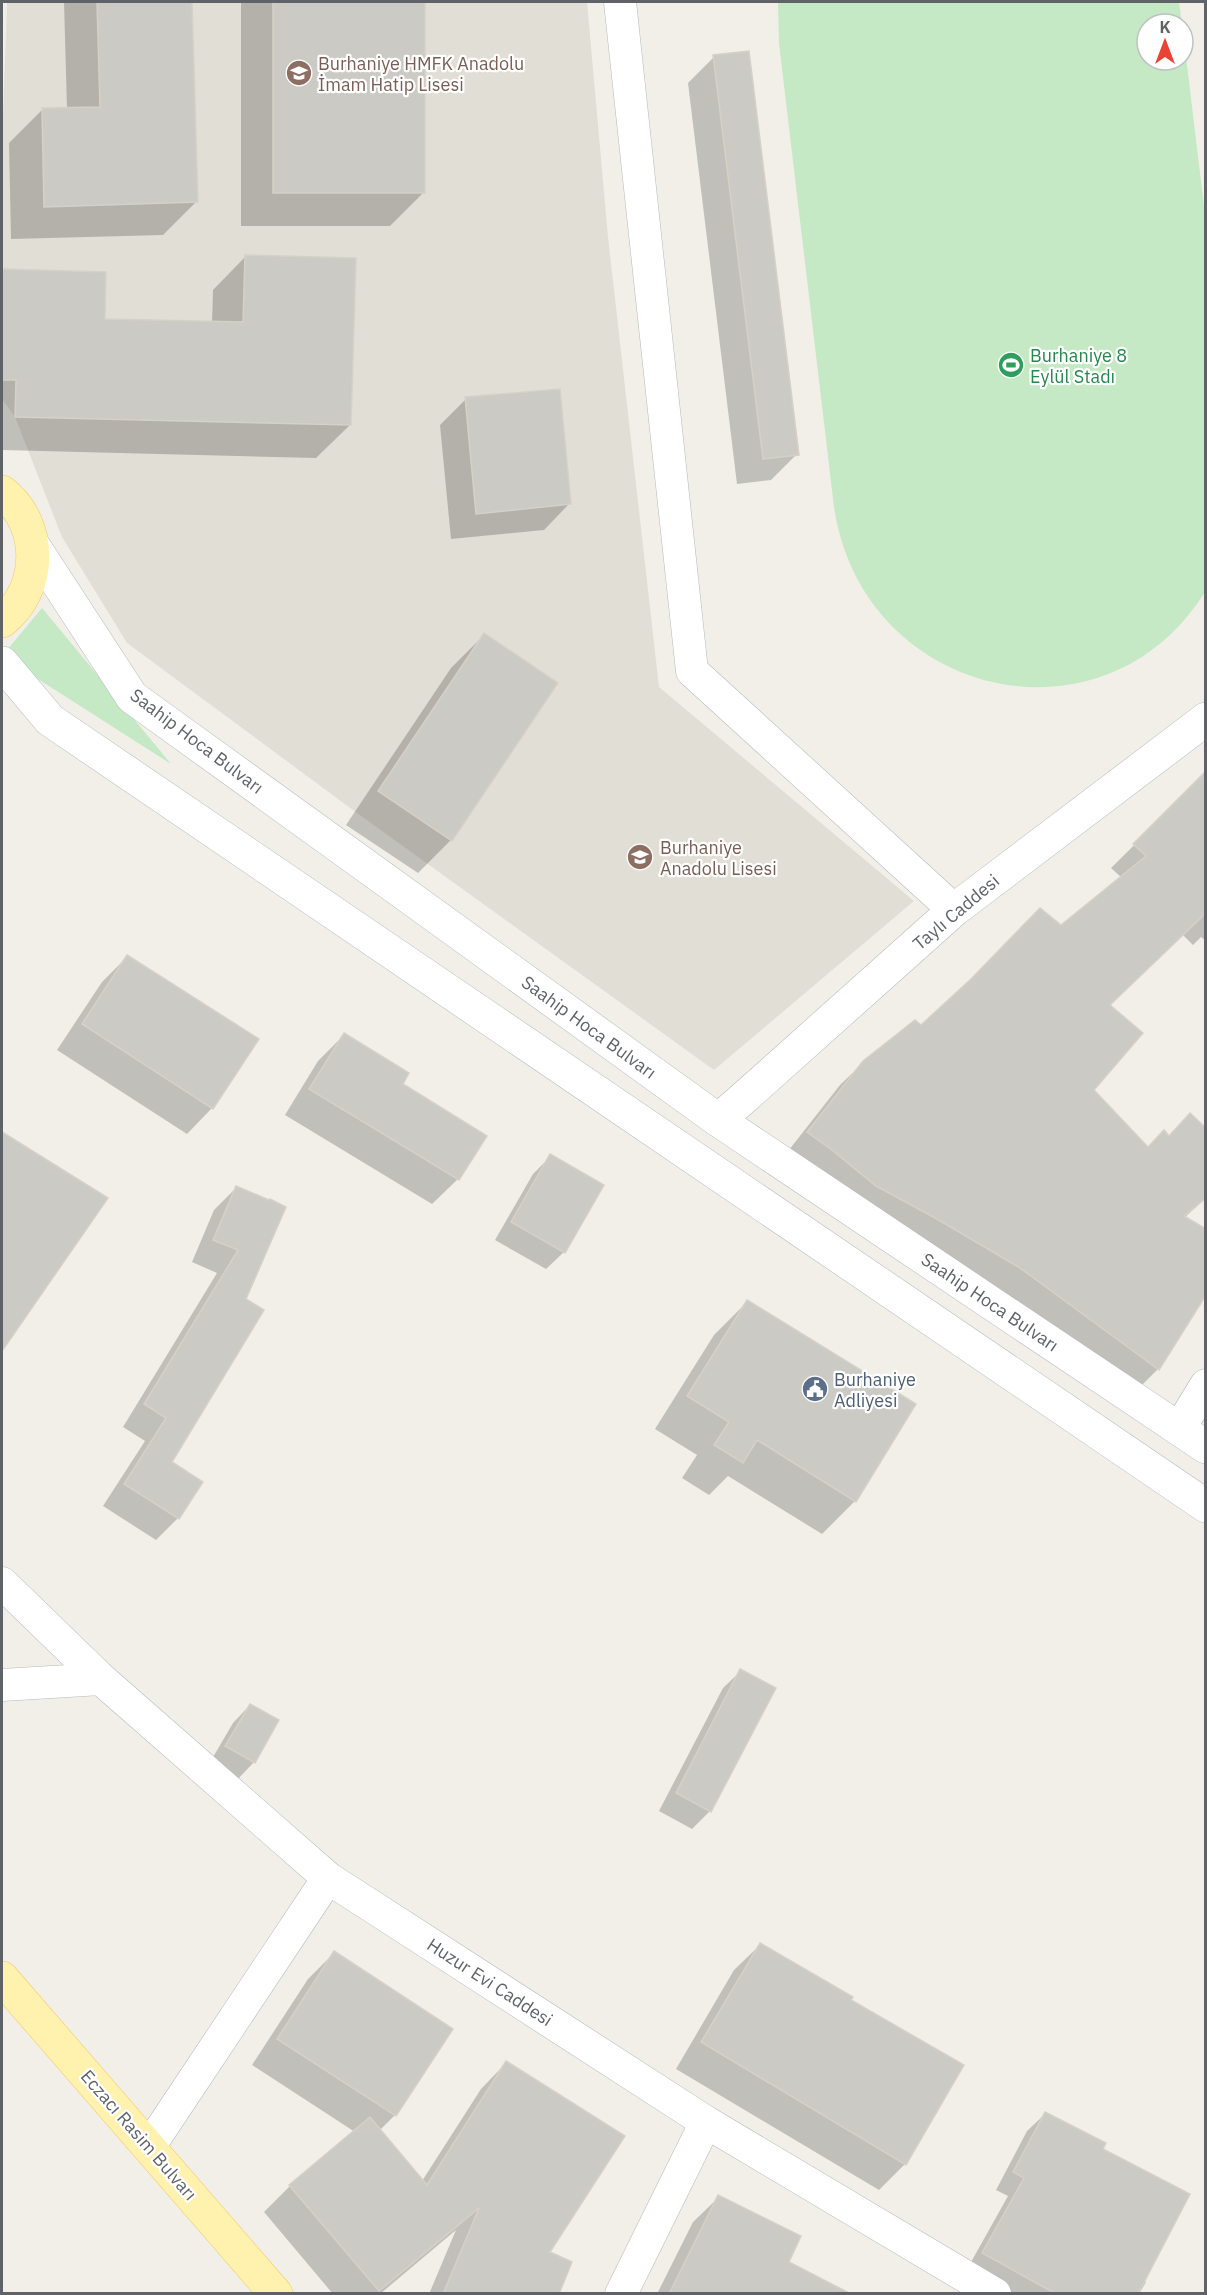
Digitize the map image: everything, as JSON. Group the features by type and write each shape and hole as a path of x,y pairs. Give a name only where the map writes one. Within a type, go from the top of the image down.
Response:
{"main road":[{"path":"2,621 10,615 24,594 33,571 33,545 27,524 6,493"},
{"name":"Saahip Hoca Bulvarı","path":"33,545 132,697 718,1119 1192,1438"},
{"path":"2,663 50,720 1206,1506"},
{"name":"Taylı Caddesi","path":"718,1119 954,910 1206,719"},
{"name":"Eczacı Rasim Bulvarı","path":"2,1979 276,2294"}],"street":[{"path":"620,2 692,671 954,910"},
{"path":"1192,1438 1206,1385"},
{"name":"Huzur Evi Caddesi","path":"2,1583 101,1679 328,1878 706,2122 995,2294"},
{"path":"2,1685 101,1679"},
{"path":"149,2147 328,1878"},
{"path":"621,2294 706,2122"}],"shaded area":[{"path":"7,2 587,2 608,237 659,687 914,901 714,1070 357,813 127,643 62,537 15,417 2,399 2,144"}],"green space":[{"name":"Burhaniye 8 Eylül Stadı","path":"778,2 1179,2 1180,12 1135,12 1135,72 1188,72 1206,223 1205,592 1161,643 1108,674 1050,687 992,682 937,660 889,623 854,572 834,507 779,43"},
{"path":"42,608 171,764 2,656"}],"building":[{"path":"97,2 192,2 198,202 44,207 42,108 100,107"},
{"path":"273,2 425,2 425,193 273,193"},
{"path":"749,51 799,455 763,459 713,55"},
{"path":"245,255 356,258 351,425 15,417 16,380 2,380 2,269 106,272 105,319 243,322"},
{"path":"560,389 571,504 476,514 465,397"},
{"path":"484,633 558,683 452,841 378,791"},
{"path":"1206,771 1206,913 1110,1005 1143,1033 1094,1090 1148,1147 1164,1130 1169,1136 1190,1113 1206,1128 1206,1198 1184,1216 1206,1229 1206,1295 1159,1370 1020,1268 876,1186 807,1132 863,1061 915,1020 921,1025 971,979 1040,908 1061,925 1146,856 1133,844"},
{"path":"127,955 259,1039 213,1109 82,1024"},
{"path":"344,1033 409,1073 403,1084 487,1136 459,1180 309,1089"},
{"path":"2,1132 108,1198 2,1351"},
{"path":"550,1154 604,1185 565,1253 511,1222"},
{"path":"236,1186 286,1207 246,1299 264,1310 172,1462 203,1482 179,1519 124,1484 166,1418 144,1404 238,1250 213,1240"},
{"path":"747,1300 916,1404 856,1502 757,1440 743,1463 714,1445 729,1422 687,1396"},
{"path":"740,1669 776,1688 711,1812 676,1793"},
{"path":"250,1704 279,1720 255,1763 225,1746"},
{"path":"760,1943 853,1997 851,2000 964,2065 906,2165 701,2042"},
{"path":"334,1951 453,2029 396,2116 277,2039"},
{"path":"506,2061 625,2136 550,2252 572,2262 559,2294 443,2294 479,2208 379,2291 289,2185 370,2117 427,2185"},
{"path":"1045,2112 1106,2143 1103,2149 1190,2194 1138,2294 1056,2294 982,2253 1024,2178 1013,2172"},
{"path":"718,2195 801,2236 789,2262 851,2294 669,2294"}],"place":[{"name":"Burhaniye HMFK Anadolu İmam Hatip Lisesi","path":"299,73"},
{"name":"Burhaniye 8 Eylül Stadı","path":"1011,365"},
{"name":"Burhaniye Anadolu Lisesi","path":"640,857"},
{"name":"Burhaniye Adliyesi","path":"815,1389"}]}
